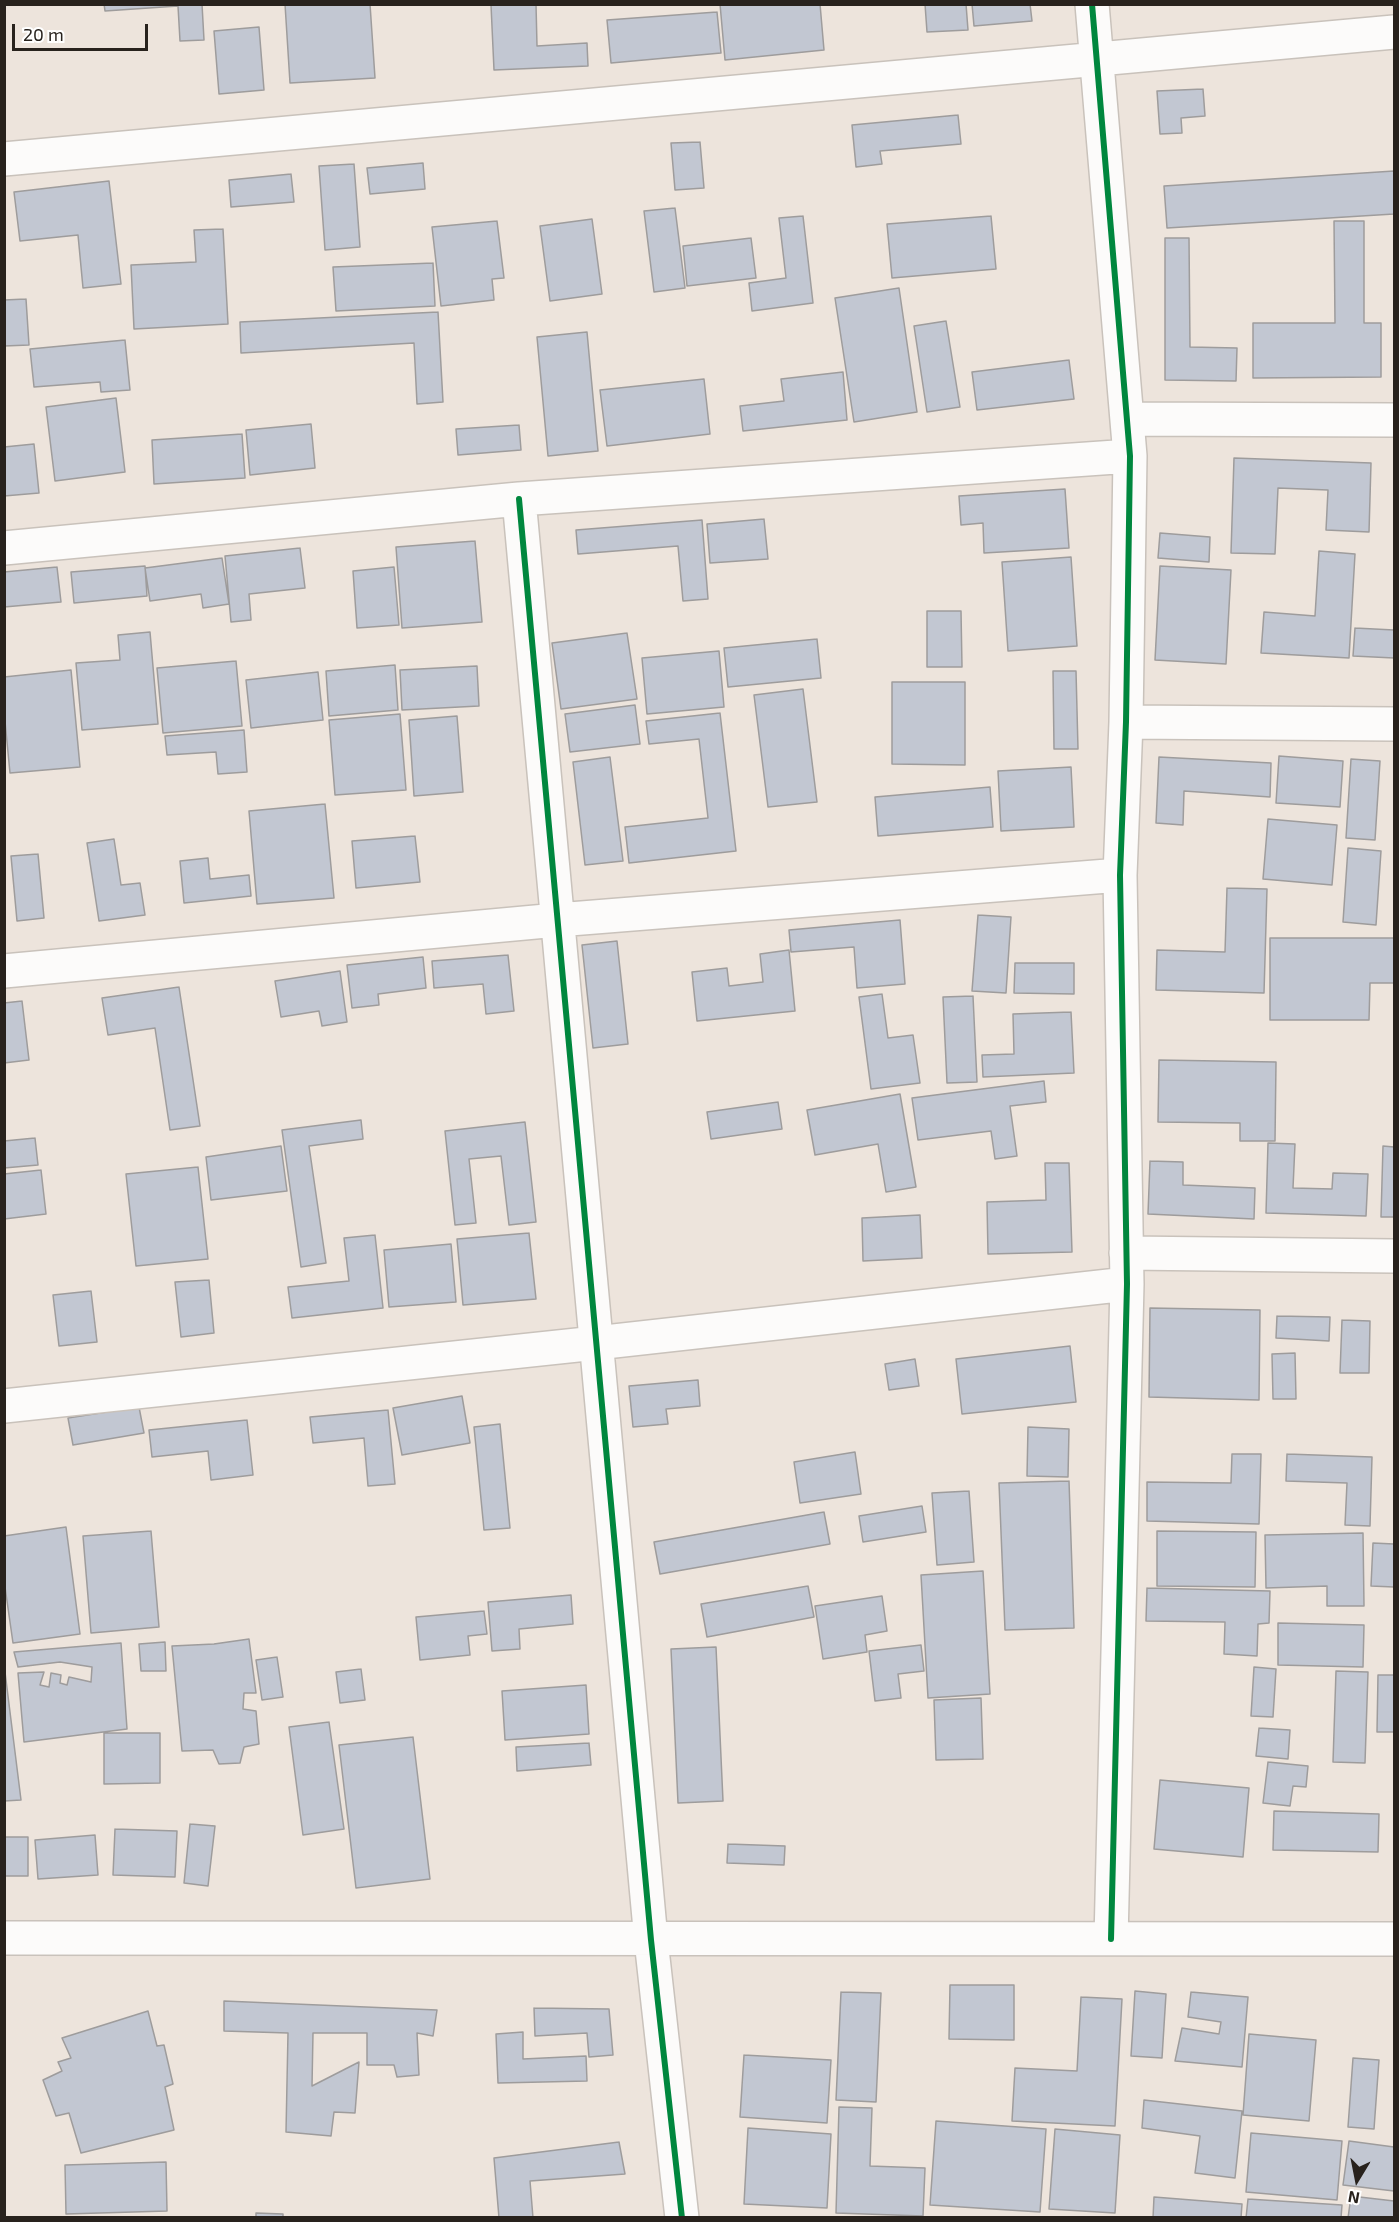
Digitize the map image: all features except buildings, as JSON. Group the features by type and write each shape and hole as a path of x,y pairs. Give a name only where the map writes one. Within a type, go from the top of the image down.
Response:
{"street":[{"path":"1092,4 1130,456 1126,722 1120,875 1127,1268 1111,1939"},
{"path":"4,159 1395,32"},
{"path":"1127,419 1395,420"},
{"path":"4,548 519,499 1130,456"},
{"path":"519,499 651,1940 682,2217"},
{"path":"1126,722 1395,724"},
{"path":"4,971 557,920 1120,875"},
{"path":"4,1406 596,1343 1127,1268 1395,1256"},
{"path":"4,1938 1395,1939"}],"cycle path":[{"path":"1092,4 1130,456 1126,722 1120,875 1127,1284 1111,1939"},
{"path":"519,499 651,1940 682,2218"}]}
